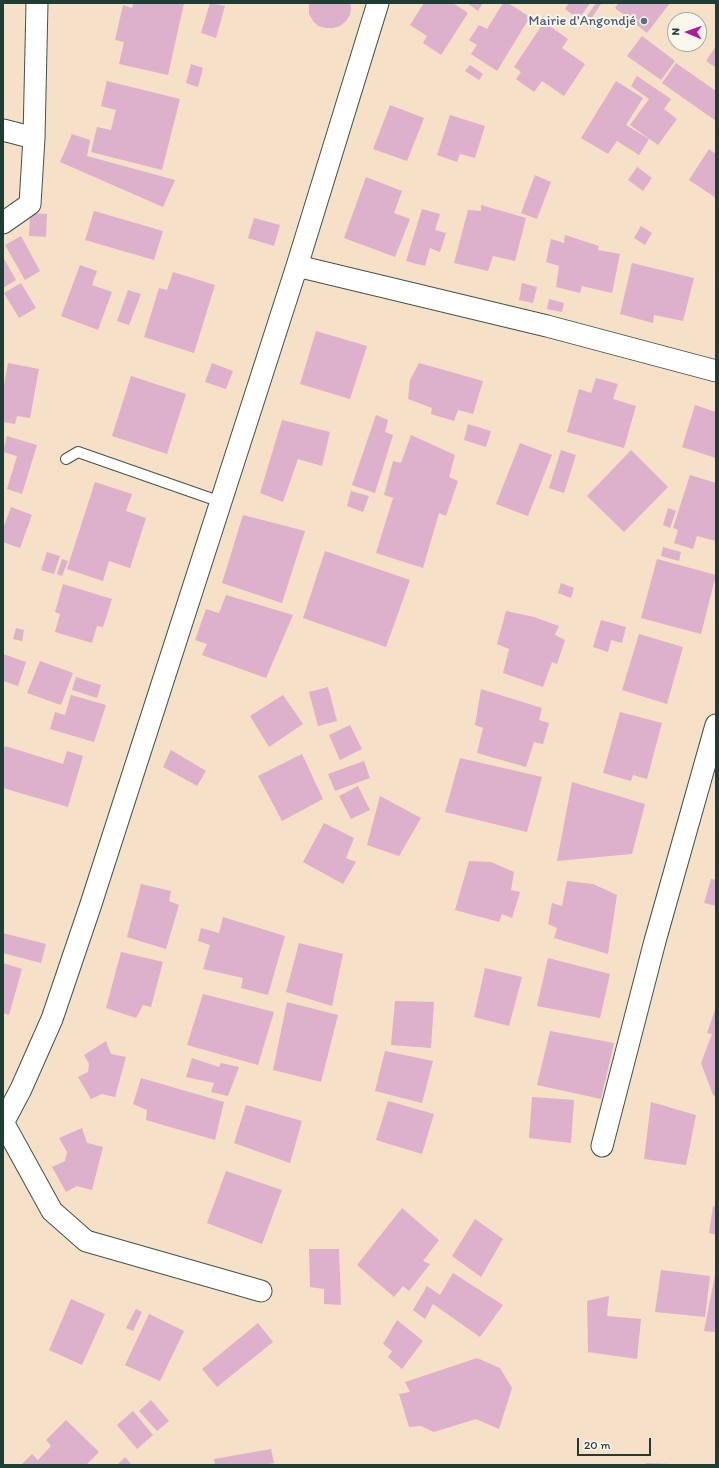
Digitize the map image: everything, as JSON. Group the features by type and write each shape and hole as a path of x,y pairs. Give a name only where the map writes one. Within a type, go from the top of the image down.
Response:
{"street":[{"path":"3,223 30,204 34,138 37,3"},
{"path":"261,1291 86,1241 52,1211 3,1122 21,1089 52,1019 90,907 297,266 378,3"},
{"path":"3,130 34,138"},
{"path":"297,266 548,326 716,371"},
{"path":"602,1146 655,941 716,725"}],"lane":[{"path":"66,460 78,452 221,502"}],"building":[{"path":"133,3 184,3 168,75 119,64 124,42 115,40 123,5 132,8"},
{"path":"210,3 225,6 216,38 201,33"},
{"path":"309,3 350,3 350,15 340,26 326,28 318,26 309,14"},
{"path":"424,3 453,3 468,13 441,55 423,43 427,36 410,25"},
{"path":"467,3 483,3 478,11"},
{"path":"503,3 508,3 530,17 497,71 471,54 477,45 469,40 479,25 487,29"},
{"path":"569,3 590,3 579,19 565,9"},
{"path":"596,3 601,4 591,19 587,16"},
{"name":"Mairie d'Angondjé","path":"617,3 670,3 647,33 615,8 618,4"},
{"path":"544,22 568,39 562,48 585,64 564,96 542,81 534,92 516,79 521,72 514,67"},
{"path":"642,36 675,61 661,80 627,56"},
{"path":"716,46 716,68 706,61"},
{"path":"676,63 716,91 716,121 662,83"},
{"path":"191,64 203,68 198,87 186,83"},
{"path":"470,65 483,74 479,80 465,71"},
{"path":"637,76 671,99 664,109 677,119 658,145 630,125 649,99 631,86"},
{"path":"107,81 180,99 162,170 91,152 97,127 111,130 116,110 101,106"},
{"path":"616,81 643,98 626,125 649,139 639,155 617,141 608,154 581,138"},
{"path":"390,105 424,118 407,161 373,149"},
{"path":"450,115 485,126 475,158 460,154 457,162 437,155"},
{"path":"72,134 90,140 87,156 175,180 163,207 60,162"},
{"path":"709,149 716,154 716,198 689,180"},
{"path":"637,167 652,178 643,191 628,180"},
{"path":"535,175 551,182 537,219 521,213"},
{"path":"366,177 402,191 394,213 410,219 395,257 344,238"},
{"path":"481,205 526,218 515,261 493,256 488,271 454,263 468,210 481,211"},
{"path":"422,209 440,214 435,230 446,233 440,252 430,248 425,266 406,261"},
{"path":"94,211 163,231 154,260 85,240"},
{"path":"30,213 47,214 46,237 29,236"},
{"path":"254,218 280,225 274,246 248,238"},
{"path":"641,226 652,233 645,245 634,238"},
{"path":"565,235 599,246 598,250 620,254 612,293 582,286 580,293 556,287 559,266 546,262 551,239 564,243"},
{"path":"21,236 40,271 25,280 5,245"},
{"path":"3,257 16,280 3,288"},
{"path":"632,263 694,278 683,321 654,315 653,323 620,314"},
{"path":"80,265 97,271 92,285 112,292 98,330 61,316"},
{"path":"173,272 215,285 194,353 144,337 159,288 167,290"},
{"path":"21,283 36,308 19,318 4,293"},
{"path":"522,283 537,287 533,303 519,300"},
{"path":"128,290 141,294 129,325 117,321"},
{"path":"549,299 564,303 562,312 547,309"},
{"path":"316,331 367,346 350,399 300,384"},
{"path":"8,363 39,369 30,418 17,416 15,424 3,422 3,390"},
{"path":"212,363 233,371 226,389 205,382"},
{"path":"419,363 483,381 473,414 458,410 454,421 431,414 432,408 408,399 410,380"},
{"path":"131,376 186,394 167,454 112,436"},
{"path":"596,378 618,384 613,399 636,406 624,448 567,432 579,389 591,393"},
{"path":"695,405 716,412 716,458 682,447"},
{"path":"376,415 388,420 385,432 393,435 375,493 352,485"},
{"path":"282,420 330,432 322,466 298,459 283,502 260,493"},
{"path":"468,424 491,431 486,447 464,440"},
{"path":"411,435 455,455 449,477 458,481 446,516 439,513 423,568 376,553 393,498 384,495 393,461 401,463"},
{"path":"7,436 37,445 22,494 7,489 17,456 3,452"},
{"path":"520,443 552,455 528,516 496,504"},
{"path":"561,450 576,455 564,493 549,488"},
{"path":"631,450 668,487 624,532 587,496"},
{"path":"690,475 716,483 716,541 697,536 693,549 674,543 678,530 673,528"},
{"path":"95,482 132,494 126,511 146,518 130,568 109,561 103,581 67,569"},
{"path":"351,491 369,496 363,512 347,506"},
{"path":"11,507 32,515 20,548 3,542 3,529"},
{"path":"668,508 676,511 670,528 663,525"},
{"path":"243,515 305,531 282,603 222,583"},
{"path":"663,547 681,552 679,561 661,556"},
{"path":"325,551 410,580 386,647 303,618"},
{"path":"47,552 60,556 54,574 41,570"},
{"path":"62,559 68,561 62,576 57,574"},
{"path":"657,559 716,575 701,634 641,618"},
{"path":"561,583 574,588 571,598 558,593"},
{"path":"63,584 112,599 103,627 97,626 92,643 55,632 60,614 55,612"},
{"path":"226,595 293,615 266,678 202,655 207,644 195,640 206,609 219,613"},
{"path":"506,611 534,617 559,626 555,635 565,640 557,664 552,662 543,687 503,673 509,649 497,644"},
{"path":"601,620 626,627 622,643 611,640 608,652 593,647"},
{"path":"16,628 24,630 22,641 13,639"},
{"path":"639,634 683,647 667,704 622,690"},
{"path":"3,654 26,662 18,686 3,681"},
{"path":"40,661 73,673 61,705 27,693"},
{"path":"76,677 101,685 97,698 72,690"},
{"path":"328,687 337,721 318,726 309,692"},
{"path":"481,689 542,708 539,720 549,723 543,744 534,742 526,767 477,753 483,728 475,725"},
{"path":"71,695 106,705 94,742 50,729 55,712 65,715"},
{"path":"283,695 303,724 269,747 250,716"},
{"path":"620,712 662,723 647,779 633,775 631,781 603,773"},
{"path":"350,725 362,749 340,760 329,735"},
{"path":"5,746 63,764 67,751 83,756 68,807 3,788 3,752"},
{"path":"171,750 206,771 197,786 163,767"},
{"path":"302,754 323,799 282,821 258,776"},
{"path":"460,758 542,777 527,832 445,812"},
{"path":"364,761 370,778 335,791 328,774"},
{"path":"572,782 645,804 632,854 557,861"},
{"path":"358,786 370,810 351,819 339,796"},
{"path":"380,796 421,818 399,856 367,845"},
{"path":"324,823 354,838 346,858 356,862 343,884 303,862"},
{"path":"469,861 491,862 514,872 511,890 520,892 512,918 502,914 499,922 455,910"},
{"path":"711,879 716,880 716,906 704,903"},
{"path":"567,881 593,884 617,895 608,954 554,938 557,928 548,924 552,903 562,906"},
{"path":"141,884 171,891 169,901 179,905 166,949 127,937"},
{"path":"223,917 285,936 268,995 241,988 243,978 203,969 210,945 198,941 201,928 219,933"},
{"path":"3,933 46,944 41,963 3,953"},
{"path":"299,943 343,954 332,1006 286,992"},
{"path":"121,952 163,962 151,1007 143,1005 136,1018 106,1008"},
{"path":"548,958 610,974 600,1018 537,1006"},
{"path":"3,963 22,969 9,1015 3,1013"},
{"path":"485,968 522,977 509,1026 474,1017"},
{"path":"203,994 274,1012 258,1065 187,1045"},
{"path":"395,1001 434,1002 431,1048 391,1045"},
{"path":"287,1002 338,1015 321,1082 273,1070"},
{"path":"716,1007 716,1097 713,1095 701,1063 712,1034 707,1033"},
{"path":"550,1031 614,1043 601,1099 537,1085"},
{"path":"106,1041 111,1054 126,1057 115,1097 102,1094 91,1099 78,1077 88,1072 89,1064 84,1055"},
{"path":"385,1051 433,1061 422,1103 375,1091"},
{"path":"192,1058 219,1067 221,1063 239,1067 228,1096 211,1092 214,1083 186,1077"},
{"path":"141,1078 224,1102 215,1140 146,1120 147,1110 133,1104"},
{"path":"532,1097 574,1100 571,1143 529,1138"},
{"path":"388,1101 434,1114 422,1154 376,1140"},
{"path":"651,1102 696,1115 686,1165 644,1159"},
{"path":"246,1105 302,1121 290,1163 234,1143"},
{"path":"82,1128 87,1143 103,1147 92,1190 77,1186 66,1192 52,1167 65,1161 67,1152 59,1138"},
{"path":"226,1171 282,1190 262,1244 207,1223"},
{"path":"713,1206 716,1207 716,1235 709,1233"},
{"path":"402,1208 439,1240 423,1261 430,1264 409,1291 403,1286 394,1297 357,1265"},
{"path":"475,1219 503,1239 481,1277 452,1256"},
{"path":"309,1249 339,1249 341,1305 324,1304 324,1289 310,1287"},
{"path":"661,1270 710,1276 705,1317 655,1312"},
{"path":"453,1273 503,1305 480,1337 433,1304 425,1319 413,1310 427,1286 440,1295"},
{"path":"715,1275 716,1332 704,1331"},
{"path":"609,1296 607,1316 641,1319 637,1359 588,1352 587,1301"},
{"path":"71,1299 105,1314 82,1365 49,1350"},
{"path":"136,1309 142,1312 133,1331 126,1328"},
{"path":"149,1314 184,1331 160,1381 125,1365"},
{"path":"397,1320 423,1341 402,1369 388,1357 392,1351 383,1344"},
{"path":"258,1323 273,1342 217,1387 202,1369"},
{"path":"477,1358 500,1368 512,1388 499,1429 476,1419 434,1432 421,1426 409,1427 399,1394 410,1392 405,1382"},
{"path":"151,1400 169,1421 157,1431 139,1411"},
{"path":"133,1411 153,1435 137,1449 117,1425"},
{"path":"66,1420 99,1452 86,1465 21,1465 32,1454 38,1460 51,1446 46,1440"},
{"path":"271,1449 274,1463 264,1465 215,1465 214,1459"},
{"path":"125,1457 132,1465 117,1465"},
{"path":"646,1463 670,1464 670,1465 646,1465"}],"place":[{"name":"Mairie d'Angondjé","path":"644,21"}]}
